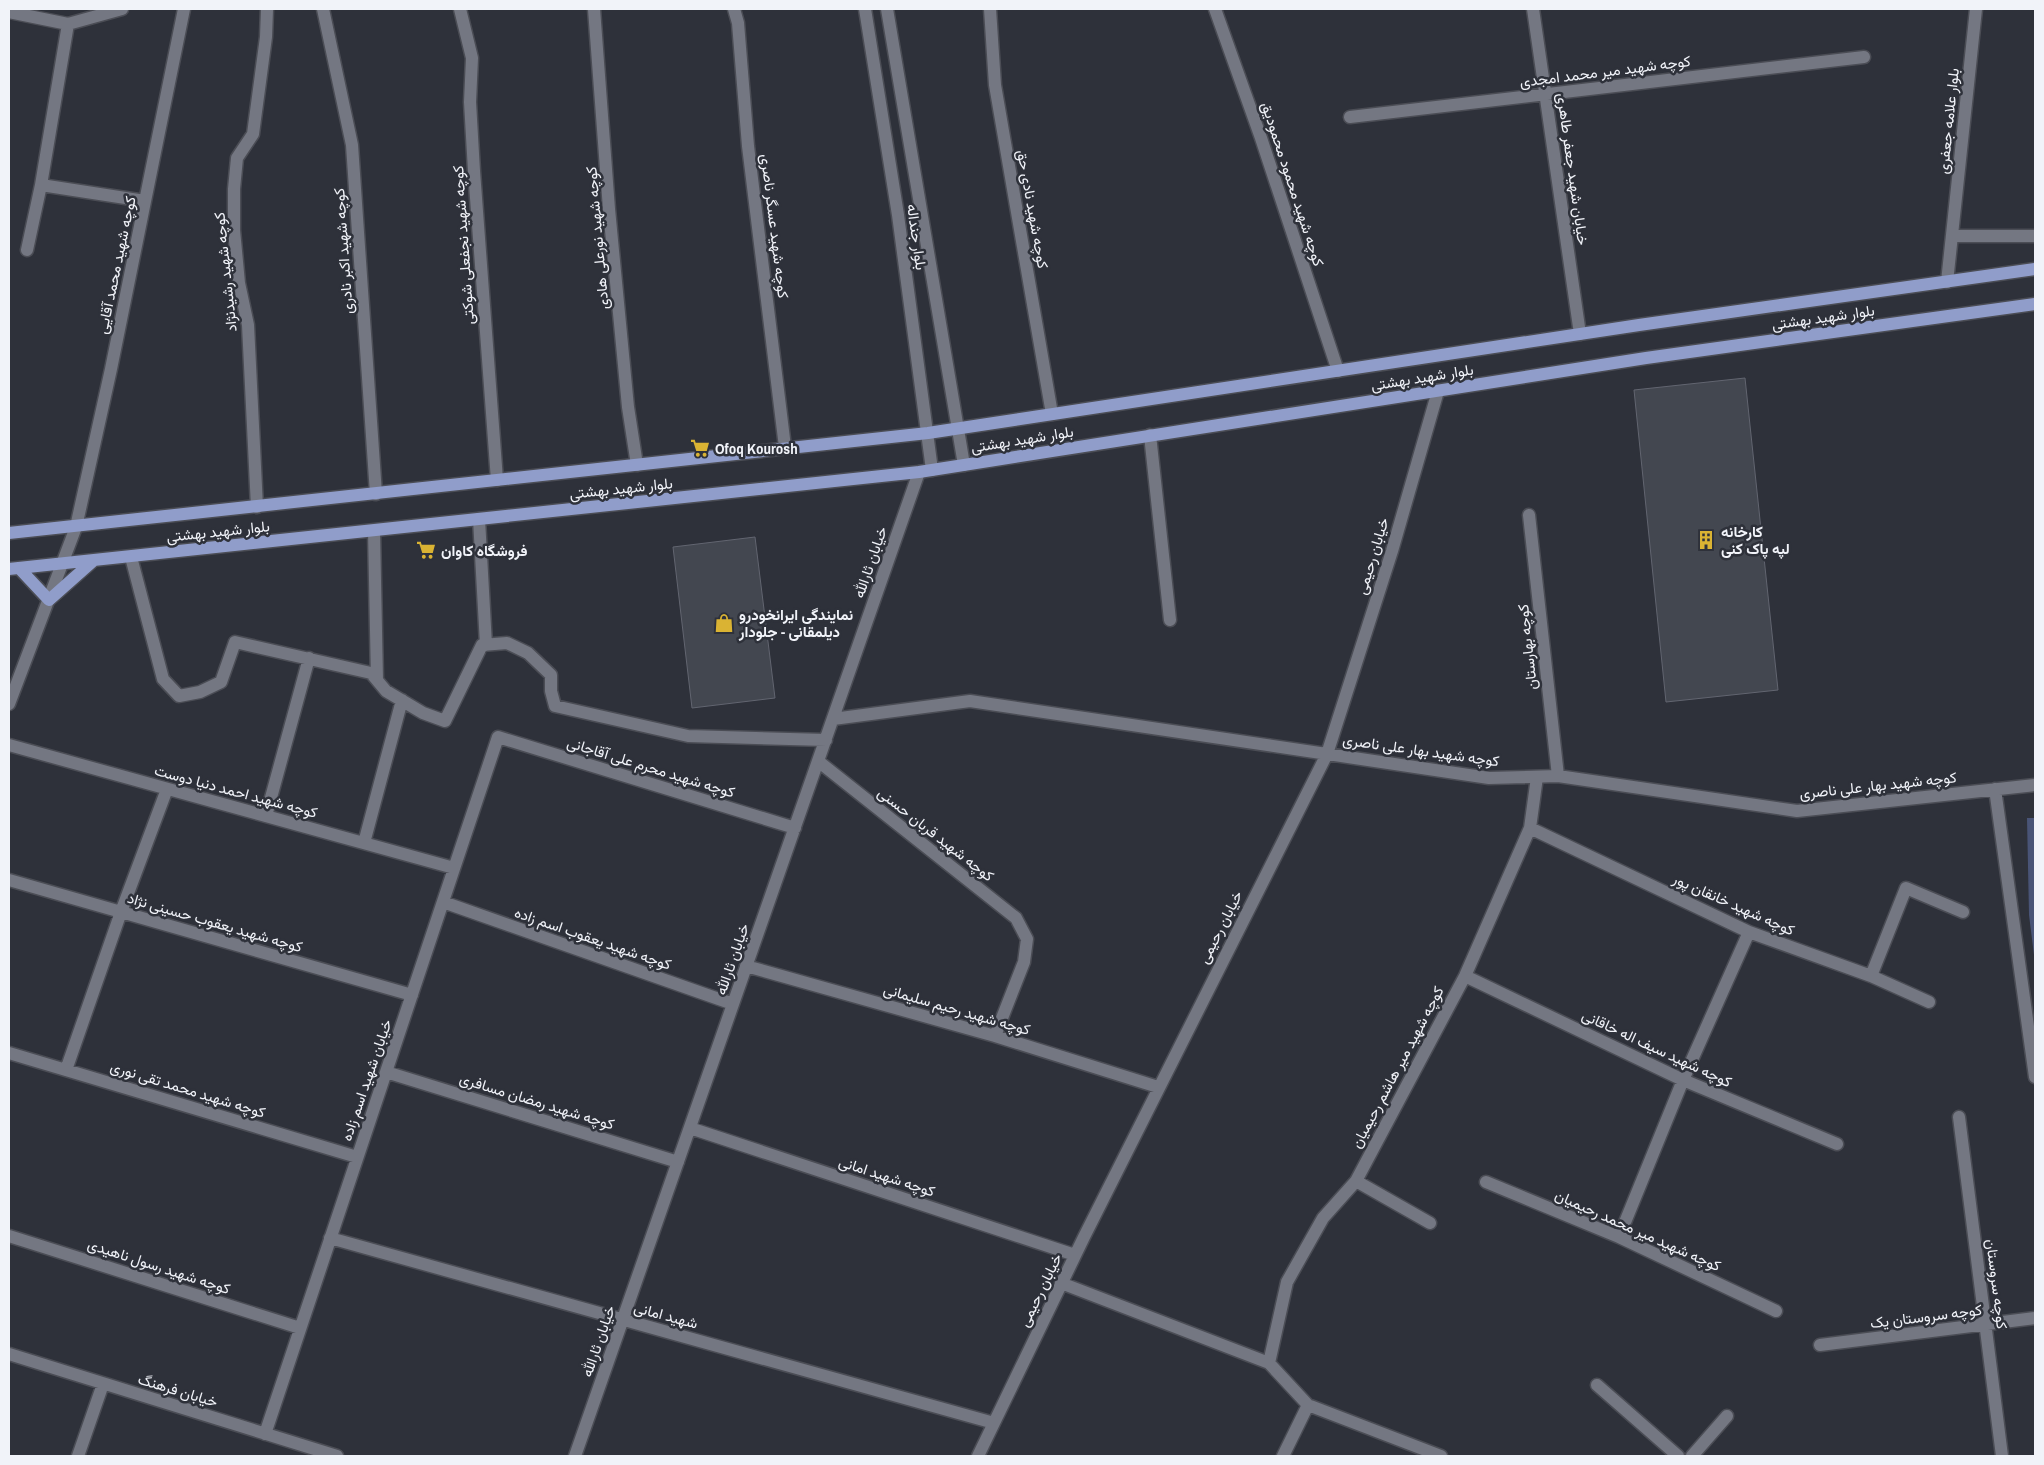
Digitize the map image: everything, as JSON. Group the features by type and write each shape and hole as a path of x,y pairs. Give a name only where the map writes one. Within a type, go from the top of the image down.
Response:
{"main road":[{"name":"بلوار شهید بهشتی","path":"9,534 785,447 928,433 1580,334 2035,269"},
{"name":"بلوار شهید بهشتی","path":"14,569 919,472 1646,358 2035,304"},
{"path":"14,569 49,600 93,561"}],"street":[{"path":"9,12 68,24 122,9"},
{"name":"کوچه شهید محمد آقایی","path":"9,704 76,527 184,9"},
{"name":"کوچه شهید رشیدنژاد","path":"257,507 248,325 236,256 234,189 237,158 252,134 266,37 267,9"},
{"name":"کوچه شهید اکبر نادری","path":"323,9 352,145 376,494"},
{"name":"کوچه شهید نجفعلی شوکتی","path":"460,9 472,58 470,102 472,151 498,480"},
{"name":"کوچه شهید نورعلی هادی","path":"594,9 610,219 628,407 637,465"},
{"name":"کوچه شهید عسگر ناصری","path":"734,9 738,23 748,146 785,447"},
{"name":"بلوار جنداله","path":"865,9 885,134 932,470"},
{"name":"بلوار جنداله","path":"887,9 964,465"},
{"name":"کوچه شهید نادی حق","path":"990,9 995,85 1052,414"},
{"name":"کوچه شهید محمود محمودیق","path":"1215,9 1261,138 1338,371"},
{"name":"خیابان شهید جعفر طاهری","path":"1533,9 1580,334"},
{"name":"بلوار علامه جعفری","path":"1947,282 1976,9"},
{"path":"27,250 68,24"},
{"name":"کوچه شهید میر محمد امجدی","path":"1350,117 1864,58"},
{"path":"885,134 909,134"},
{"path":"40,185 145,201"},
{"path":"1952,236 2035,236"},
{"name":"خیابان رحیمی","path":"983,1455 994,1423 1061,1283 1327,754 1392,551 1438,391"},
{"path":"1150,435 1170,620"},
{"name":"خیابان ثارالله","path":"575,1456 919,472"},
{"name":"کوچه بهارستان","path":"1530,515 1558,776"},
{"path":"479,519 486,645"},
{"path":"374,531 377,680"},
{"path":"131,557 163,680 179,696 200,692 221,682 235,642 372,673 386,691 423,713 445,721 482,645 507,643 528,653 551,675 551,691 555,706 688,736 826,740"},
{"path":"266,816 309,658"},
{"path":"364,843 402,700"},
{"name":"کوچه شهید بهار علی ناصری","path":"833,719 970,701 1489,778 1558,776 1798,811 2035,785"},
{"name":"کوچه شهید محرم علی آقاجانی","path":"498,738 795,828"},
{"name":"خیابان شهید اسم زاده","path":"265,1434 498,738"},
{"name":"کوچه شهید احمد دنیا دوست","path":"9,745 454,868"},
{"name":"کوچه شهید قربان حسنی","path":"818,761 1016,918 1027,939 1018,980 995,1036"},
{"name":"کوچه شهید میر هاشم رحیمیان","path":"1269,1363 1287,1282 1323,1218 1356,1181 1465,976 1530,828 1537,777"},
{"path":"66,1070 121,912 167,789"},
{"path":"1995,789 2035,1077"},
{"name":"کوچه شهید خانقان پور","path":"1530,828 1749,932 1871,976 1929,1002"},
{"name":"کوچه شهید یعقوب حسینی نژاد","path":"9,880 412,995"},
{"path":"1871,976 1906,888 1963,912"},
{"name":"کوچه شهید یعقوب اسم زاده","path":"443,902 733,1004"},
{"path":"1619,1237 1683,1080 1749,932"},
{"name":"کوچه شهید رحیم سلیمانی","path":"746,966 995,1036 1158,1088"},
{"name":"کوچه شهید سیف اله خاقانی","path":"1465,976 1683,1080 1837,1144"},
{"name":"کوچه شهید محمد تقی نوری","path":"9,1053 357,1157"},
{"name":"کوچه شهید رمضان مسافری","path":"386,1072 678,1162"},
{"name":"کوچه سروستان","path":"1959,1117 2002,1456"},
{"name":"کوچه شهید امانی","path":"690,1128 1075,1255"},
{"path":"1356,1181 1430,1224"},
{"name":"کوچه شهید میر محمد رحیمیان","path":"1486,1182 1619,1237 1776,1311"},
{"name":"کوچه شهید رسول ناهیدی","path":"9,1236 300,1328"},
{"name":"شهید امانی","path":"330,1238 994,1423"},
{"path":"1061,1283 1269,1363 1308,1405 1441,1456"},
{"name":"کوچه سروستان یک","path":"1820,1345 2035,1318"},
{"name":"خیابان فرهنگ","path":"9,1354 337,1456"},
{"path":"78,1456 103,1384"},
{"path":"1597,1385 1678,1456"},
{"path":"1282,1456 1308,1405"},
{"path":"1692,1456 1727,1416"}],"shaded area":[{"path":"2027,818 2035,818 2035,963 2029,915"}],"building":[{"name":"کارخانه لپه پاک کنی","path":"1745,378 1778,690 1666,702 1634,390"},
{"name":"نمایندگی ایرانخودرو دیلمقانی - جلودار","path":"755,537 775,698 692,708 673,547"}],"place":[{"name":"Ofoq Kourosh","path":"700,448"},
{"name":"کارخانه لپه پاک کنی","path":"1706,540"},
{"name":"فروشگاه کاوان","path":"426,550"},
{"name":"نمایندگی ایرانخودرو دیلمقانی - جلودار","path":"724,623"}]}
